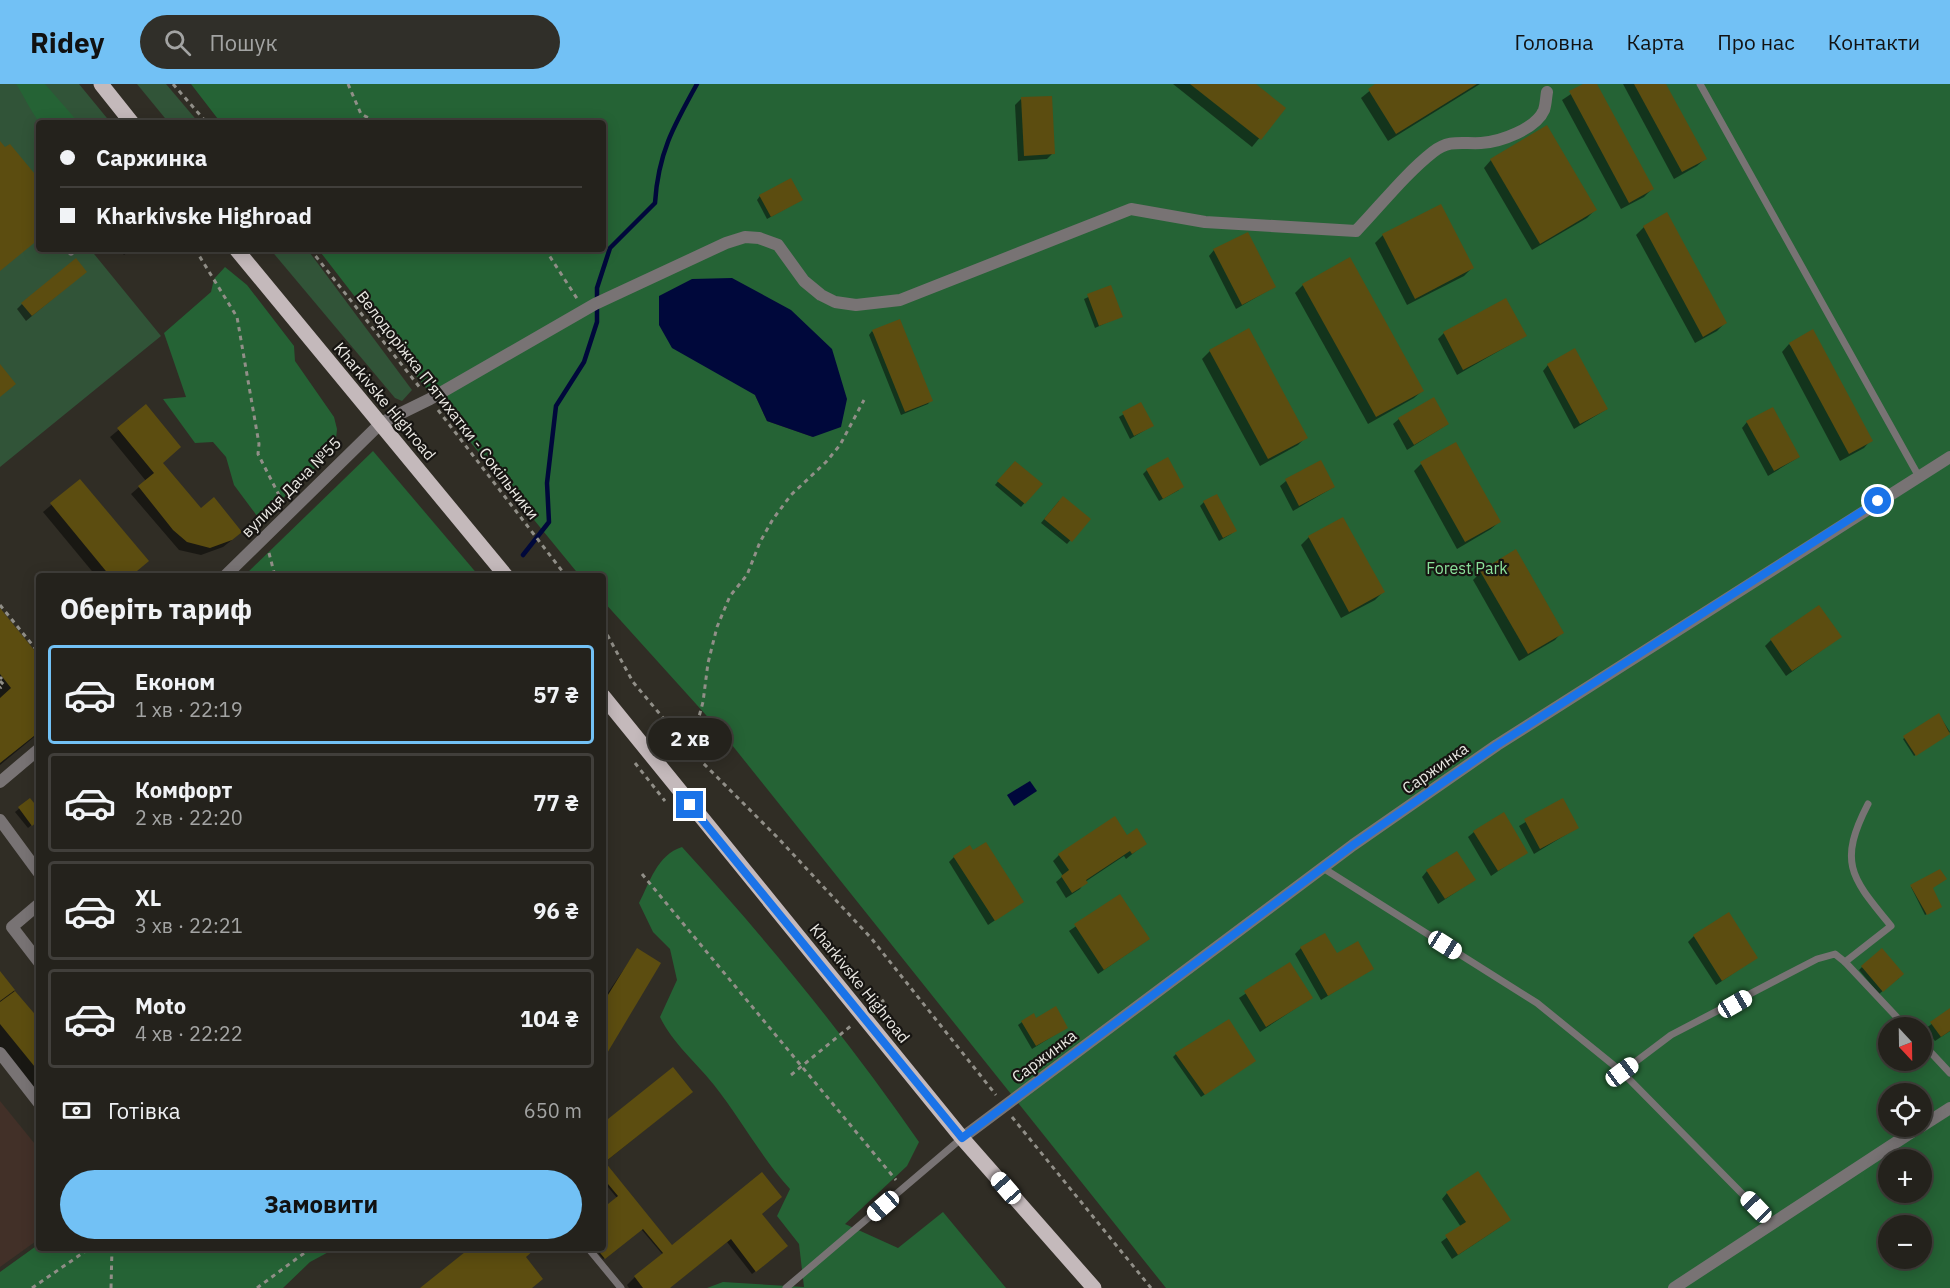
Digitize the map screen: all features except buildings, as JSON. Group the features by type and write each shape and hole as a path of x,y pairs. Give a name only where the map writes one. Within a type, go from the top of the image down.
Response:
{"main road":[{"path":"101,84 130,120"},
{"name":"Kharkivske Highroad","path":"238,252 504,573"},
{"name":"Kharkivske Highroad","path":"606,700 962,1138 1094,1288"}],"street":[{"name":"вулиця Дача №55","path":"228,573 381,423 430,399 626,288 726,243 746,237 759,238 778,245 804,280 820,295 835,302 856,305 900,300 1131,209 1205,222 1356,231 1434,151 1456,140 1482,143 1497,141 1511,135 1528,125 1543,111 1547,92"},
{"name":"Саржинка","path":"962,1138 1323,868 1497,745 1918,475 1950,457"},
{"path":"0,782 36,752"},
{"path":"0,820 36,869"},
{"path":"36,907 12,927 36,958"},
{"path":"0,1053 36,1099"},
{"path":"1932,1119 1950,1108"},
{"path":"1674,1288 1904,1137"}],"lane":[{"path":"1700,84 1918,475"},
{"path":"1845,962 1891,926 1858,886 1851,863 1853,833 1868,804"},
{"path":"1323,868 1538,1003 1622,1072 1772,1224"},
{"path":"1622,1072 1671,1035 1816,959 1835,954 1897,1017"},
{"path":"1932,1054 1950,1073"},
{"path":"786,1288 962,1138"},
{"path":"590,1251 621,1288"}],"path":[{"path":"173,84 204,120"},
{"path":"348,84 361,114 372,120"},
{"path":"197,252 237,316 260,444 258,454 283,506"},
{"name":"Велодоріжка П'ятихатки - Сокільники","path":"312,252 430,399 564,573"},
{"path":"547,252 590,307"},
{"path":"690,750 703,702 708,663 717,627 730,597 747,575 760,542 773,519 791,495 826,462 840,445 864,400"},
{"path":"265,537 274,573"},
{"path":"0,605 36,649"},
{"path":"606,632 633,682 690,750 778,838 871,938 1151,1288"},
{"path":"0,688 4,685 1,679"},
{"path":"642,874 903,1188"},
{"path":"791,1075 884,1000"},
{"path":"32,1288 86,1251"},
{"path":"111,1288 112,1251"},
{"path":"257,1288 307,1251"}],"shaded area":[{"path":"732,278 791,310 832,349 847,399 841,427 813,437 767,421 755,395 672,348 659,325 659,296 692,279"},
{"path":"1030,781 1037,791 1014,806 1007,795"},
{"path":"0,1101 36,1145 36,1241 0,1267"}],"green space":[{"path":"0,84 79,84 109,120 36,120 36,252 92,252 161,336 0,467"},
{"path":"16,84 45,84 76,120 38,120"},
{"path":"137,84 166,84 196,120 167,120"},
{"name":"Forest Park","path":"191,84 1950,84 1950,1288 1166,1288 724,735 606,604 606,573 578,573 417,377 320,252 606,252 606,120 219,120","holes":["755,395 813,437 767,421"]},
{"path":"273,252 309,252 412,390 402,401 395,398"},
{"path":"225,267 247,285 294,346 295,361 334,417 337,429 335,449 260,520 234,485 226,457 213,442 195,443 163,399 186,397 164,333 211,292 214,279"},
{"path":"373,451 476,573 247,573"},
{"path":"682,847 805,990 864,1065 919,1142 907,1166 845,1224 898,1248 943,1212 1006,1288 707,1288 723,1282 804,1287 799,1244 777,1216 790,1189 714,1085 671,1036 660,1017 677,980 670,949 653,932 639,903 660,863 666,856"},
{"path":"36,1246 36,1251 330,1251 310,1262 283,1288 0,1288 0,1272"}],"waterway":[{"path":"523,555 549,522 547,483 556,406 584,362 597,322 597,288 610,248 655,203 663,155 697,84"}],"route":[{"path":"690,805 962,1138 1353,845 1497,745 1878,501"}]}
